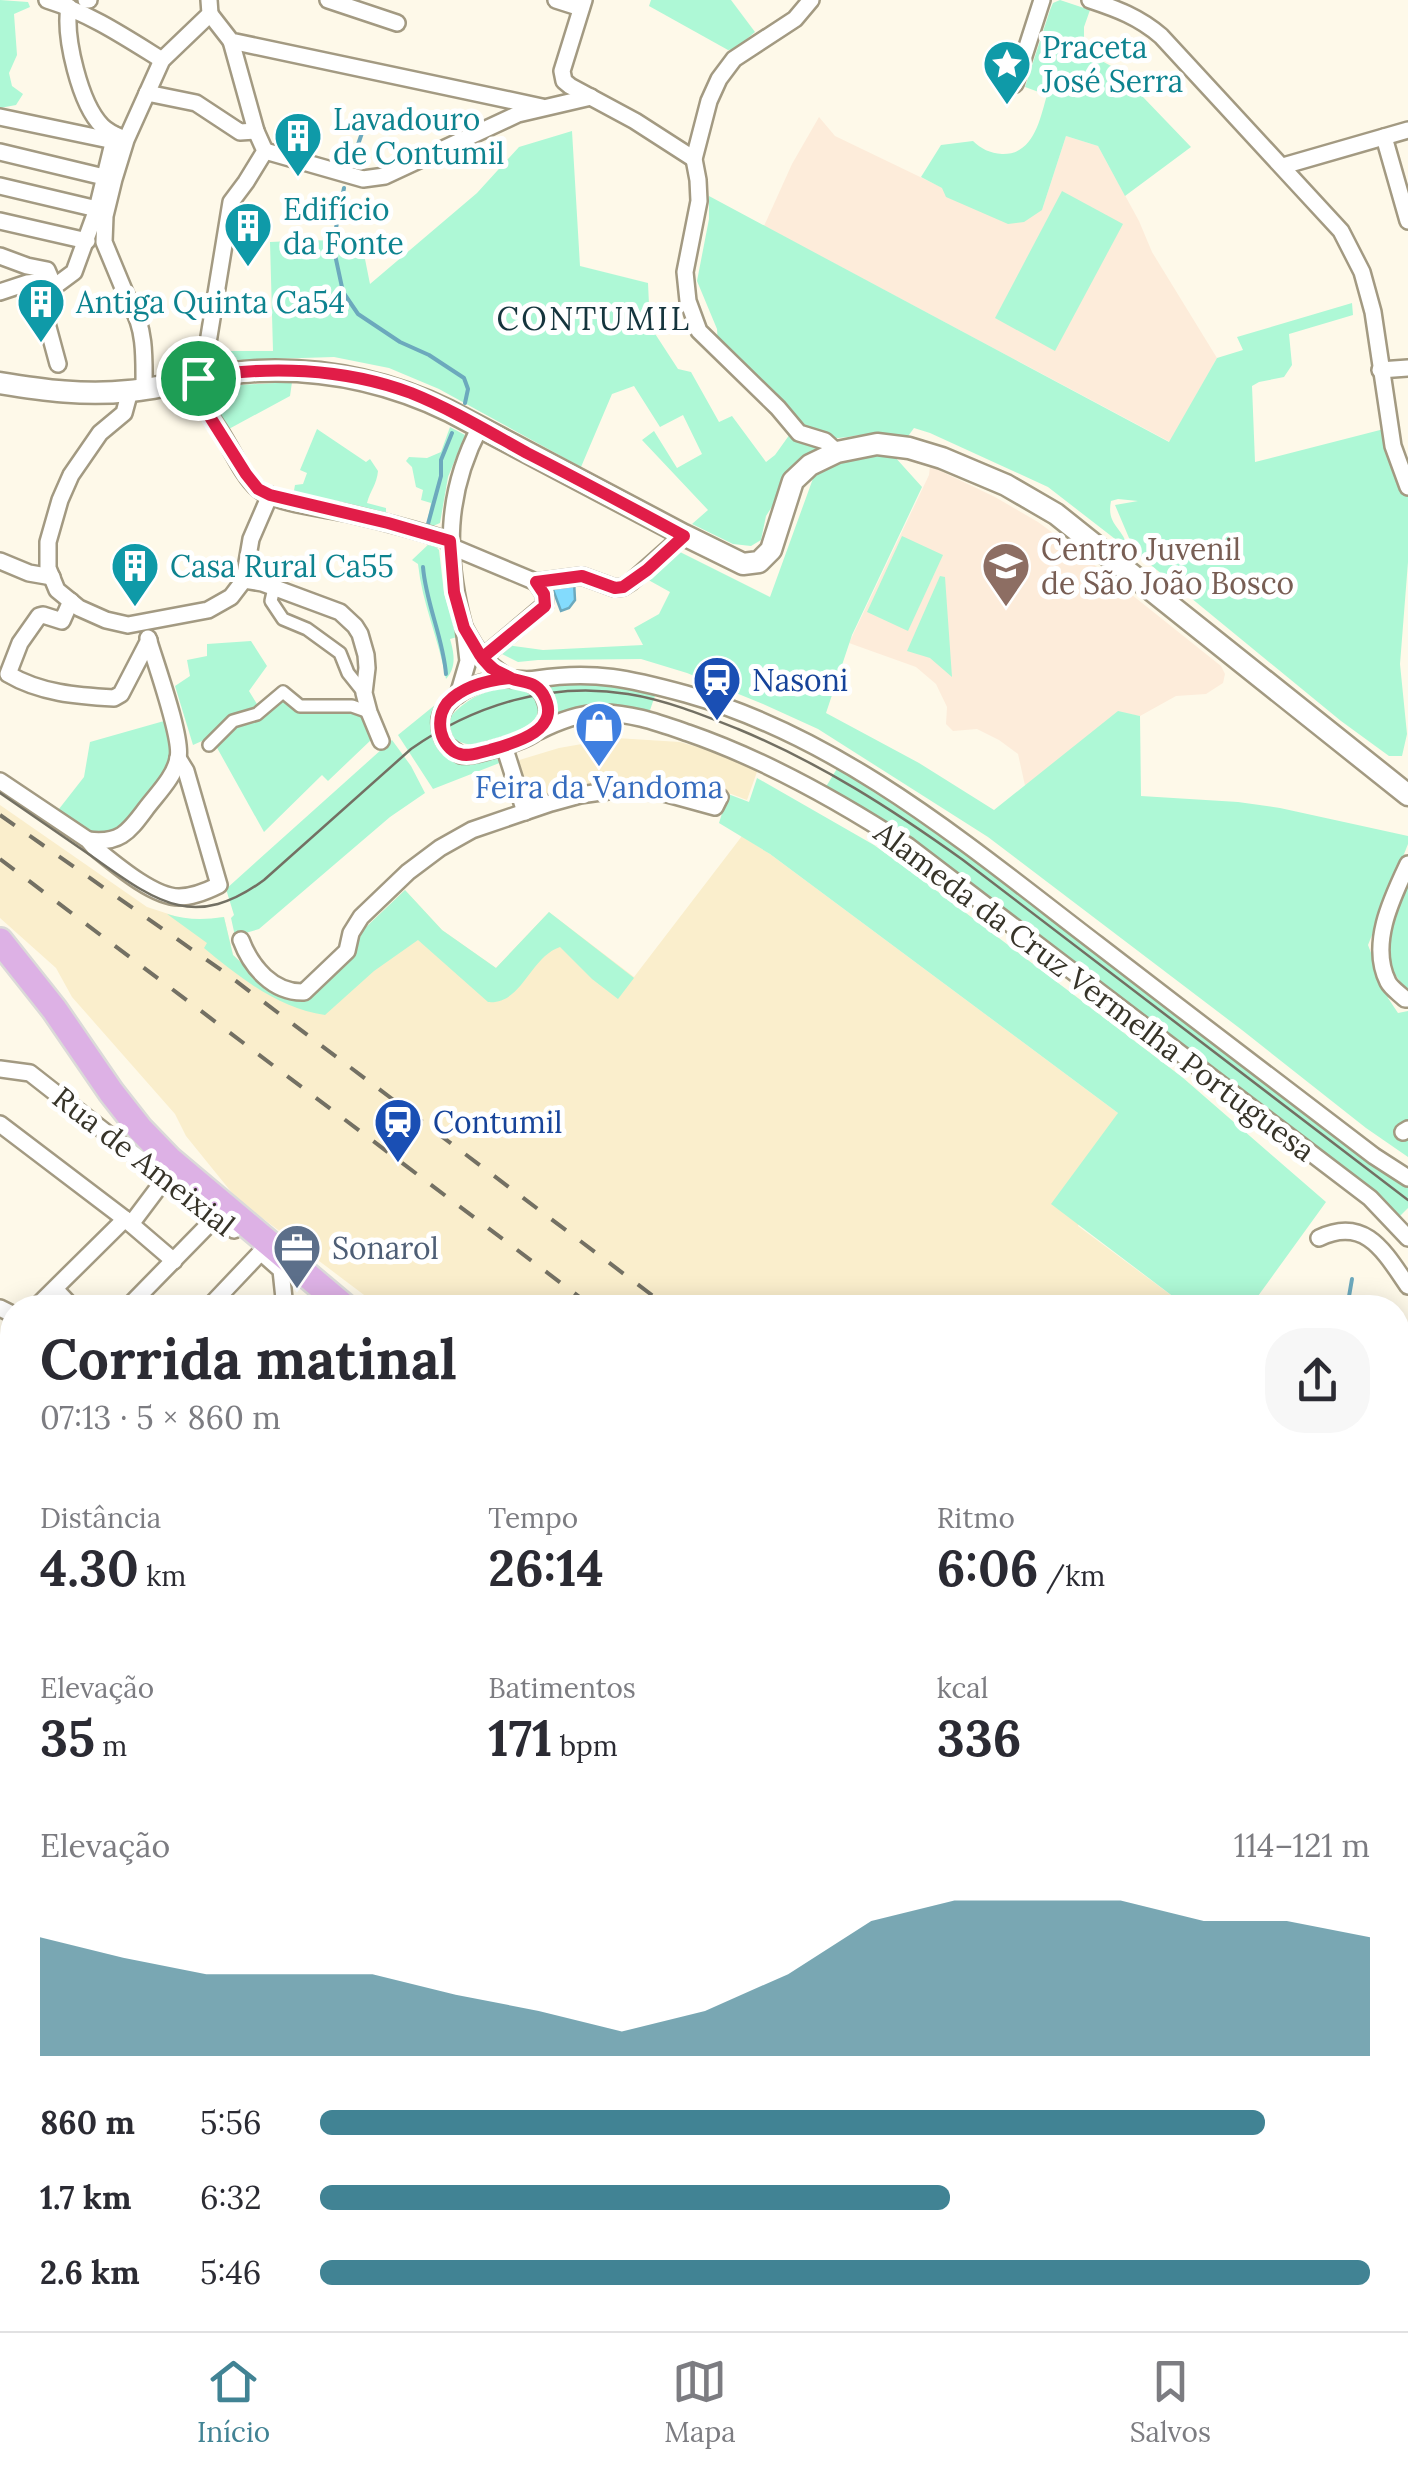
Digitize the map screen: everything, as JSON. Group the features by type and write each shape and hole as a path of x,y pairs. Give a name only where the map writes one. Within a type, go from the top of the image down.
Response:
{"main road":[{"path":"0,941 140,1129 169,1159 331,1295"}],"street":[{"path":"47,0 114,30 162,60"},
{"path":"328,0 397,23"},
{"path":"556,0 582,4 562,71 564,81 694,159"},
{"path":"812,0 795,19 734,59 719,79 694,159 700,201 684,272 692,316 699,331 799,433 825,441 836,452"},
{"path":"1015,84 1042,0"},
{"path":"1090,0 1122,10 1162,36 1341,231 1362,272 1373,312 1393,446 1408,487"},
{"path":"69,7 66,22 73,64 93,114 118,139"},
{"path":"0,292 27,283 51,284 74,272 118,139 162,60 209,7 231,41 265,150 363,179 385,176 518,114 591,97"},
{"path":"231,41 542,107"},
{"path":"147,93 196,103 240,132 256,131"},
{"path":"0,117 118,139"},
{"path":"44,162 52,129"},
{"path":"1282,166 1408,130"},
{"path":"1384,138 1408,221"},
{"path":"118,139 104,242 136,314 141,335 137,390 124,413 100,433 71,475 48,542 48,568 57,590 80,608 146,632"},
{"path":"265,150 231,202 205,361 198,378 205,409 258,489 388,523 450,544 536,582 582,576 615,588 623,587 684,536"},
{"path":"0,152 104,177"},
{"path":"0,186 97,209"},
{"path":"0,221 86,242"},
{"path":"0,256 47,270 51,284 45,316 58,364"},
{"path":"1380,370 1408,368"},
{"path":"0,382 91,394 262,371 358,378 450,410 743,564 759,562 771,550 793,480 810,465 836,452 877,444 909,448 1006,485 1056,514 1408,795"},
{"path":"458,695 468,661 454,592 450,544 458,480 480,428"},
{"path":"71,601 62,620 39,616 20,644 8,674 43,691 114,698 121,694 149,620 208,610 231,597 244,580 251,539 270,495"},
{"path":"0,561 52,577"},
{"path":"244,580 340,612 355,626 368,668 364,693 368,712 381,741"},
{"path":"482,658 545,606 544,594 536,582"},
{"path":"274,588 270,601 282,618 307,629 340,653 348,673 364,693"},
{"path":"464,628 491,668 519,679 538,687 548,709 546,722 539,731 504,746 461,755 450,748 440,726 448,703 476,685 519,679"},
{"path":"88,840 100,842 124,835 172,772 178,758 174,725 146,632"},
{"name":"Alameda da Cruz Vermelha Portuguesa","path":"519,679 579,674 624,677 742,713 834,758 928,816 1342,1132 1408,1178"},
{"path":"209,745 232,721 257,714 284,692 300,706 352,706 368,712"},
{"name":"Alameda da Cruz Vermelha Portuguesa","path":"539,731 584,714 624,714 654,721 746,754 859,814 908,846 1370,1198 1408,1238"},
{"path":"504,746 526,812"},
{"path":"0,781 88,840 116,864 163,894 180,898 219,885 186,771 178,758"},
{"path":"240,940 247,958 270,981 291,992 304,992 347,952 350,933 360,917 408,872 472,830 580,795 615,790 664,794 716,807 720,797"},
{"path":"1408,864 1382,927 1382,959 1388,983 1408,999"},
{"name":"Rua de Ameixial","path":"0,1069 30,1073 164,1180 222,1220 281,1270 284,1295"},
{"path":"2,1128 128,1221 174,1261"},
{"path":"50,1295 128,1221 164,1180"},
{"path":"140,1295 214,1218"},
{"path":"1319,1238 1335,1230 1353,1230 1372,1240 1408,1286"},
{"path":"220,1295 261,1252"},
{"path":"56,1290 60,1295"}],"shaded area":[{"path":"819,117 835,136 943,188 1042,210 1066,136 1098,146 1152,252 1217,358 1170,442 764,226"},
{"name":"Centro Juvenil de São João Bosco","path":"930,466 995,497 1072,547 1221,666 1225,674 1223,683 1206,694 1176,696 1140,716 1118,712 1026,790 1018,754 977,729 953,731 946,724 947,707 936,684 916,667 849,643"},
{"path":"616,738 680,742 758,769 747,800 726,792 717,815 654,799 612,797 534,816 516,761 559,748"},
{"path":"0,805 147,907 184,919 224,917 233,955 266,986 286,997 305,1000 351,955 364,929 405,890 442,930 496,968 549,912 634,977 742,836 1118,1113 1078,1226 1171,1295 364,1295 237,1199 186,1136 175,1114 72,997 56,968 0,918"}],"green space":[{"path":"0,0 28,2 30,7 14,14 17,55 9,73 12,86 23,94 16,105 0,108"},
{"path":"651,0 731,0 755,32 735,49 728,50 649,6"},
{"path":"1060,0 1090,10 1084,44 1080,44 1085,56 1126,74 1191,147 1125,196 1098,146 1066,136 1042,210 1024,222 1008,224 946,197 942,188 921,177 941,145 973,141 1002,154 1022,149 1028,142 1047,95 1025,87 1050,10"},
{"path":"572,131 580,266 648,283 650,326 678,369 691,372 719,422 732,416 766,462 790,434 816,444 819,452 801,461 766,516 761,540 751,546 733,544 692,524 708,510 642,440 654,431 677,468 702,454 683,415 660,427 634,386 612,394 581,467 439,389 389,368 334,357 236,357 223,361 214,355 213,351 273,351 270,242 318,240 352,248 364,254 370,284 477,193 519,147"},
{"path":"1062,191 1123,224 1055,351 995,318"},
{"path":"709,196 1169,442 1217,358 1243,350 1237,337 1352,303 1353,315 1289,334 1292,365 1284,377 1252,386 1255,462 1384,429 1408,493 1408,562 1400,664 1407,734 1402,756 1389,756 1341,721 1135,552 1115,505 1138,501 1111,501 1111,516 1128,549 1048,487 930,433 914,428 906,439 876,434 829,438 798,423 718,344 717,329 697,281 709,219"},
{"path":"292,382 290,396 227,430 213,404 214,388"},
{"path":"450,427 465,435 448,477 440,523 433,526 427,523 431,503 421,500 423,490 416,487 412,467 406,461 409,457 427,458 441,452"},
{"path":"317,429 366,462 370,459 378,471 367,503 386,508 386,518 293,496 295,485 303,484 307,473 300,470"},
{"path":"856,454 894,456 922,487 852,635 826,713 919,763 994,810 1118,711 1140,716 1141,796 1280,808 1408,836 1368,945 1388,998 1398,1013 1408,1011 1408,1157 988,837 818,729 687,673 641,659 518,662 498,652 506,645 543,650 643,645 634,628 659,614 670,592 643,577 676,550 770,597 815,473"},
{"path":"902,536 943,555 908,631 867,612"},
{"path":"431,542 439,550 444,593 457,637 450,639 453,665 446,679 418,564 412,560"},
{"path":"940,576 945,577 952,677 930,658 907,651"},
{"path":"251,641 267,666 249,691 260,709 277,701 344,706 366,717 372,739 328,781 322,775 264,832 211,737 193,745 175,686 190,676 187,660 207,656 207,644"},
{"path":"581,681 657,690 649,713 603,707 557,715 555,695 546,685"},
{"path":"502,688 531,693 538,708 532,722 489,741 457,741 450,730 451,716 474,698"},
{"path":"451,692 432,719 432,735 440,749 461,761 493,757 502,762 433,789 398,735"},
{"path":"164,721 172,744 170,762 128,822 109,833 83,828 67,819 59,809 84,777 90,742"},
{"path":"392,740 425,793 390,817 259,929 235,936 226,889"},
{"path":"838,767 918,816 1408,1187 1408,1208 1400,1216 1372,1190 910,841 824,790"},
{"path":"757,778 874,845 1182,1077 1326,1202 1259,1295 1171,1295 1051,1204 1118,1113 770,854 719,823 728,794 749,802"},
{"path":"1408,881 1405,988 1391,969 1387,939"},
{"path":"405,890 442,930 496,968 549,912 634,978 618,999 560,947 541,960 509,996 488,1002 418,940 374,971 325,1015 292,1006 260,990 217,959 204,948 207,943 167,914 195,919 224,917 233,955 266,986 286,997 305,1000 351,955 364,929"}],"water":[{"path":"574,581 575,600 561,611 552,587"}],"waterway":[{"path":"351,165 364,127"},
{"path":"344,188 334,250 343,292 358,314 464,378 468,389 465,403"},
{"path":"428,524 441,476 441,460 452,433"},
{"path":"423,567 446,674"},
{"path":"1349,1295 1352,1279"}],"tram line":[{"path":"0,793 154,896 194,907 215,905 264,880 411,749 461,720 514,700 570,691 628,694 670,704 798,757 909,823 963,860 1408,1200"}],"railway":[{"path":"0,815 224,972 652,1295"},
{"path":"0,859 577,1295"}],"place":[{"name":"Praceta José Serra","path":"1007,106"},
{"name":"Lavadouro de Contumil","path":"298,178"},
{"name":"Edifício da Fonte","path":"248,268"},
{"name":"Antiga Quinta Ca54","path":"41,344"},
{"name":"Casa Rural Ca55","path":"135,608"},
{"name":"Centro Juvenil de São João Bosco","path":"1006,608"},
{"name":"Nasoni","path":"717,722"},
{"name":"Feira da Vandoma","path":"599,768"},
{"name":"Contumil","path":"398,1164"},
{"name":"Sonarol","path":"297,1290"}],"district":[{"name":"CONTUMIL","path":"594,318"}],"route":[{"path":"198,378 205,409 258,489 296,503 450,541 454,592 464,628 482,658 491,668 538,687 548,709 546,722 530,736 461,755 443,738 441,714 448,703 476,685 511,678 491,668 482,658 545,606 544,594 536,582 582,576 615,588 623,587 684,536 450,410 392,387 320,373 262,371 198,378"}]}
